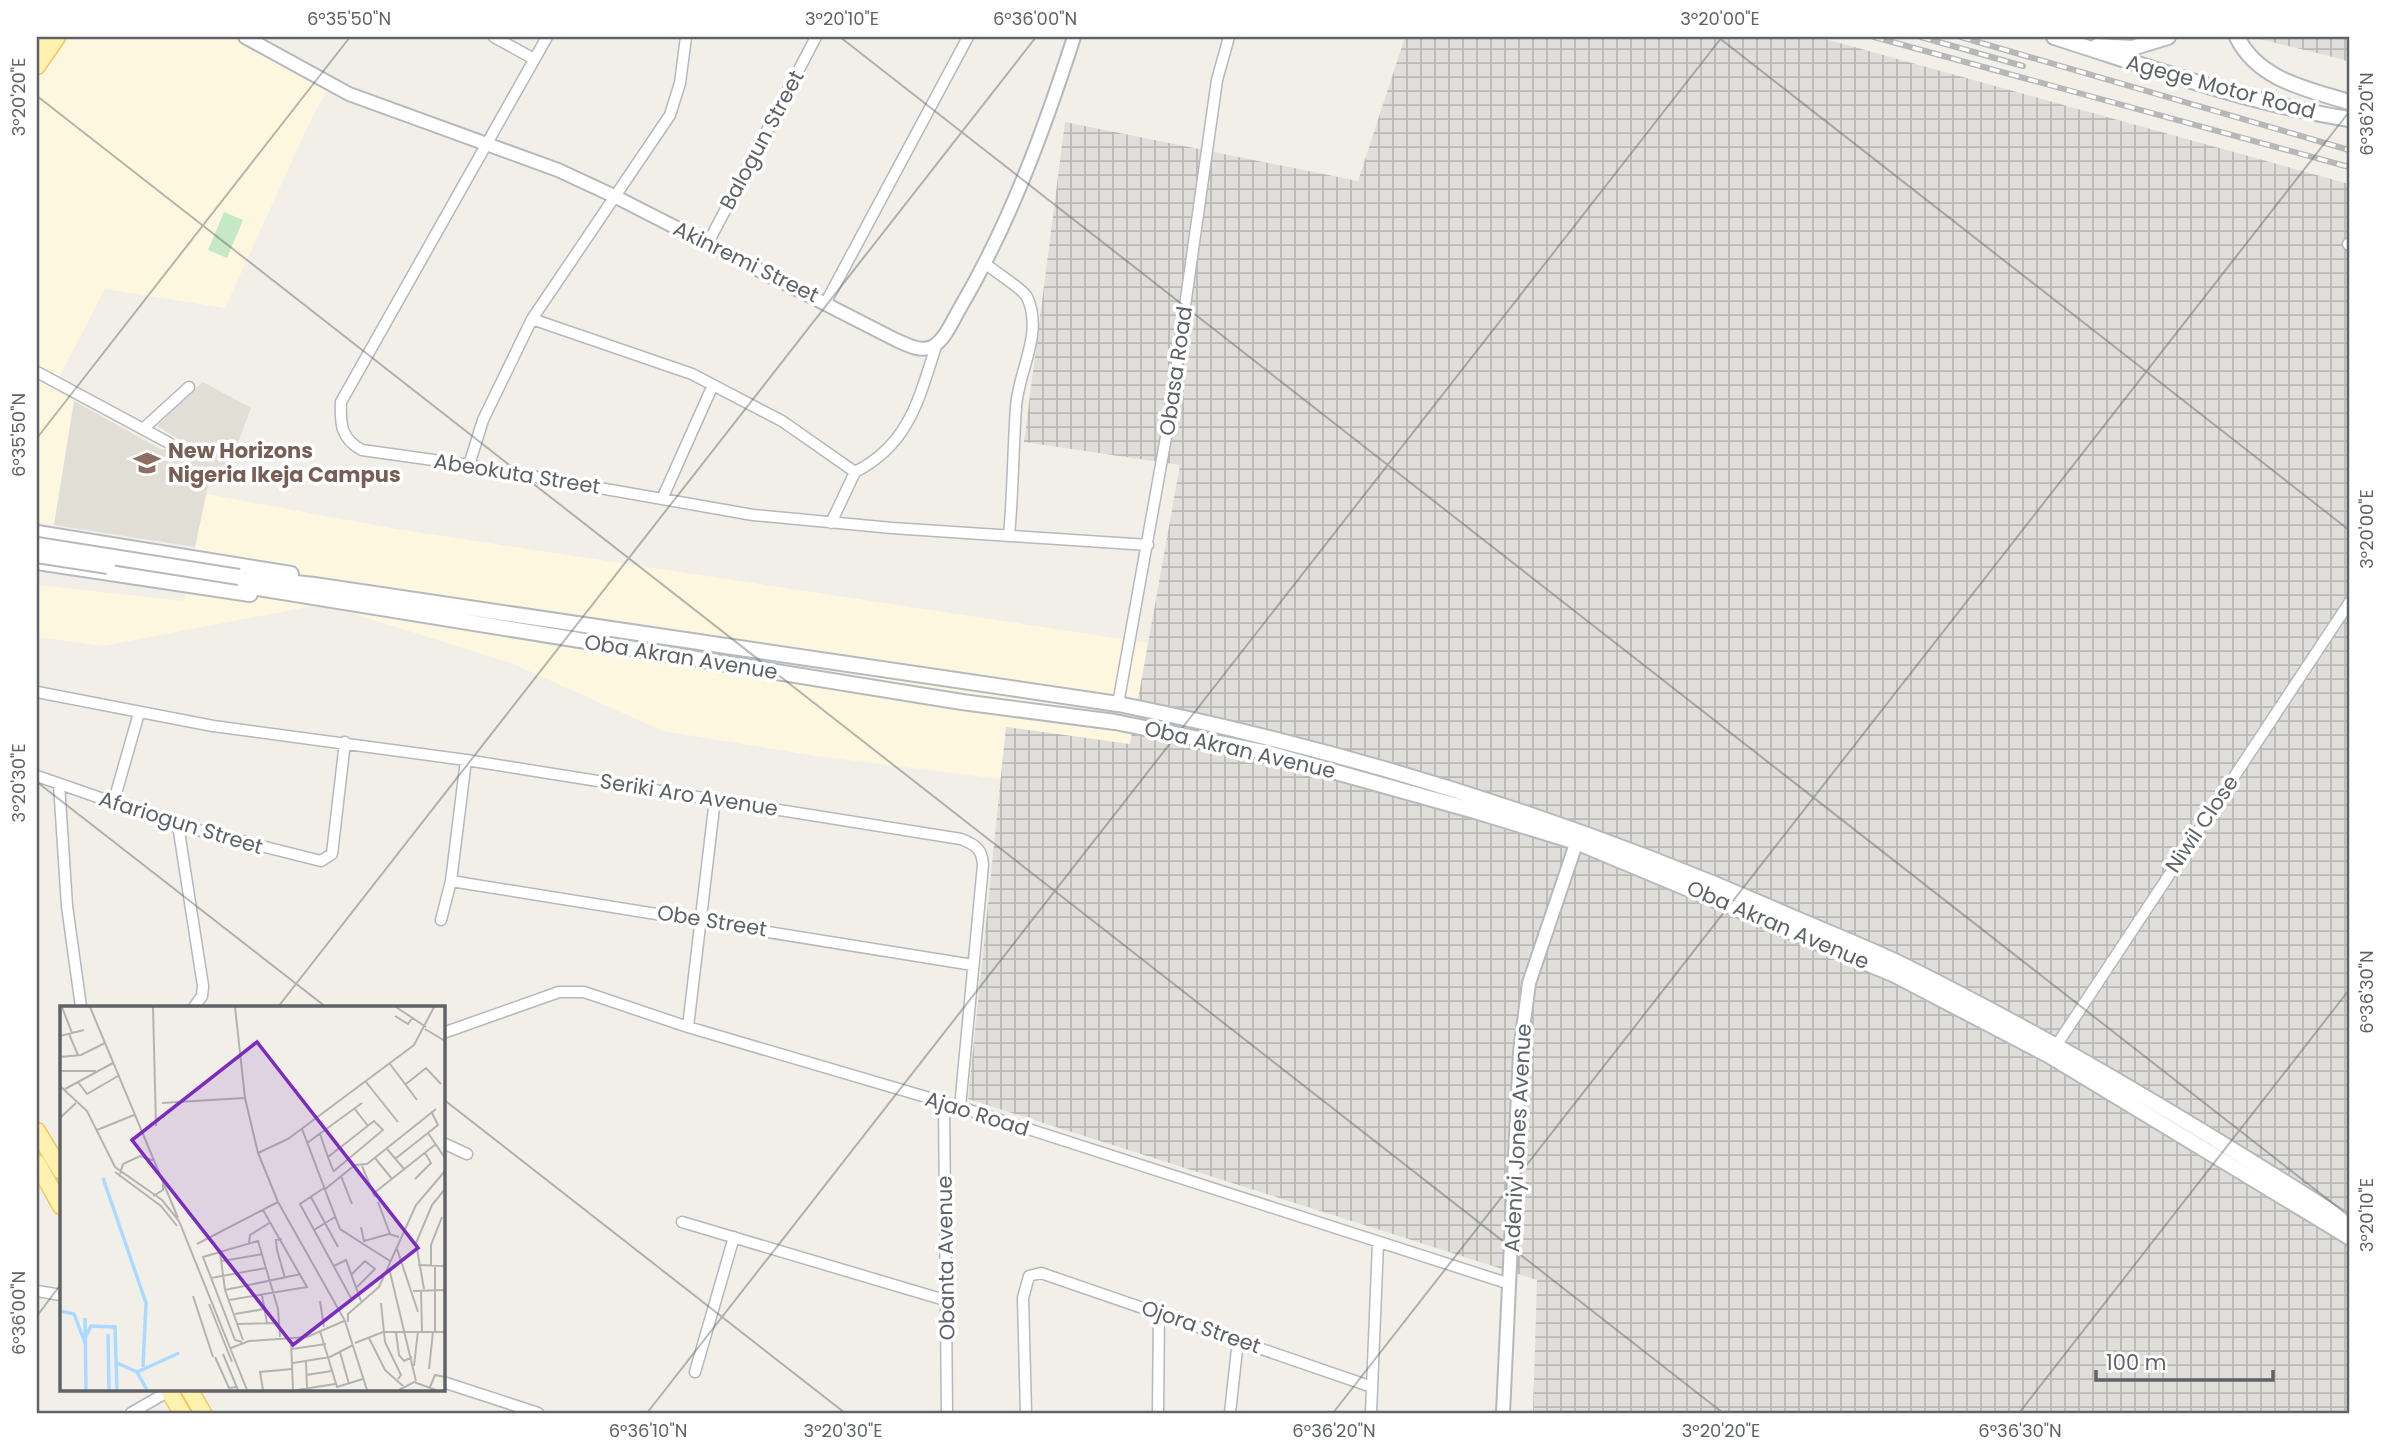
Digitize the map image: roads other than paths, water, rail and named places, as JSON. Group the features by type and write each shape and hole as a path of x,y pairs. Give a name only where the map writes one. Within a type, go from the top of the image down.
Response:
{"main road":[{"path":"37,43 41,37"},
{"path":"37,66 57,37"},
{"name":"Agege Motor Road","path":"2054,37 2142,67 2257,100 2349,119"},
{"path":"2078,44 2132,48 2168,37"},
{"path":"2237,37 2252,61 2274,75 2349,102"},
{"path":"37,533 297,575 314,585"},
{"path":"73,568 65,562 64,553 68,544 78,540"},
{"name":"Oba Akran Avenue","path":"37,545 325,599 1186,736 1372,781 1578,836 1939,996 2123,1099 2349,1237"},
{"name":"Oba Akran Avenue","path":"37,555 239,581 314,585 1118,704 1219,724 1378,766 1712,881 1902,965 2056,1046 2349,1223"},
{"path":"37,562 238,592 305,600 325,599"},
{"path":"37,1130 60,1169"},
{"path":"37,1163 60,1204"},
{"path":"169,1390 182,1413"},
{"path":"190,1390 203,1413"}],"street":[{"path":"37,75 66,37"},
{"name":"Akinremi Street","path":"245,37 349,94 487,143 614,196 913,347 924,349 937,343"},
{"path":"494,37 534,59"},
{"name":"Abeokuta Street","path":"547,37 341,402 340,428 352,445 362,450 469,465 753,515 1148,545"},
{"path":"469,465 483,420 533,319 670,116 680,83 686,37"},
{"name":"Balogun Street","path":"708,243 816,37"},
{"path":"826,302 968,37"},
{"path":"831,523 855,472 873,463 895,443 919,401 937,343 986,264 1045,124 1074,37"},
{"name":"Obasa Road","path":"1118,704 1148,545 1217,80 1229,37"},
{"path":"986,264 1026,293 1033,312 1030,344 1016,405 1015,473 1009,536"},
{"path":"533,319 692,374 782,421 855,472"},
{"path":"37,372 169,443"},
{"path":"662,499 713,385"},
{"path":"144,428 189,387"},
{"name":"Niwil Close","path":"2056,1046 2349,603"},
{"name":"Seriki Aro Avenue","path":"37,692 139,713 715,799 961,839 975,845 982,853 983,866 960,1107"},
{"path":"113,804 139,713"},
{"name":"Afariogun Street","path":"37,776 178,825 309,858 327,860 332,854 345,742"},
{"path":"441,920 452,881 466,760"},
{"path":"59,785 67,906 81,1006"},
{"path":"688,1027 715,799"},
{"path":"178,825 203,986 202,996 195,1006"},
{"name":"Adeniyi Jones Avenue","path":"1503,1413 1516,1107 1530,983 1578,836"},
{"name":"Obe Street","path":"452,881 701,919 973,965"},
{"name":"Ajao Road","path":"444,1033 530,1001 571,990 960,1107 1510,1284"},
{"name":"Obanta Avenue","path":"944,1103 947,1413"},
{"path":"444,1143 467,1154"},
{"path":"682,1222 948,1301"},
{"path":"695,1372 734,1237"},
{"path":"1371,1413 1378,1243"},
{"name":"Ojora Street","path":"1026,1413 1023,1298 1029,1276 1041,1273 1372,1387"},
{"path":"37,1291 60,1295"},
{"path":"1158,1413 1159,1312"},
{"path":"1230,1413 1238,1340"},
{"path":"444,1382 538,1413"},
{"path":"131,1413 169,1390"}],"railway":[{"path":"1874,37 2349,167"},
{"path":"1921,37 2023,66"},
{"path":"1961,37 2349,150"}],"place":[{"name":"New Horizons Nigeria Ikeja Campus","path":"147,463"}]}
